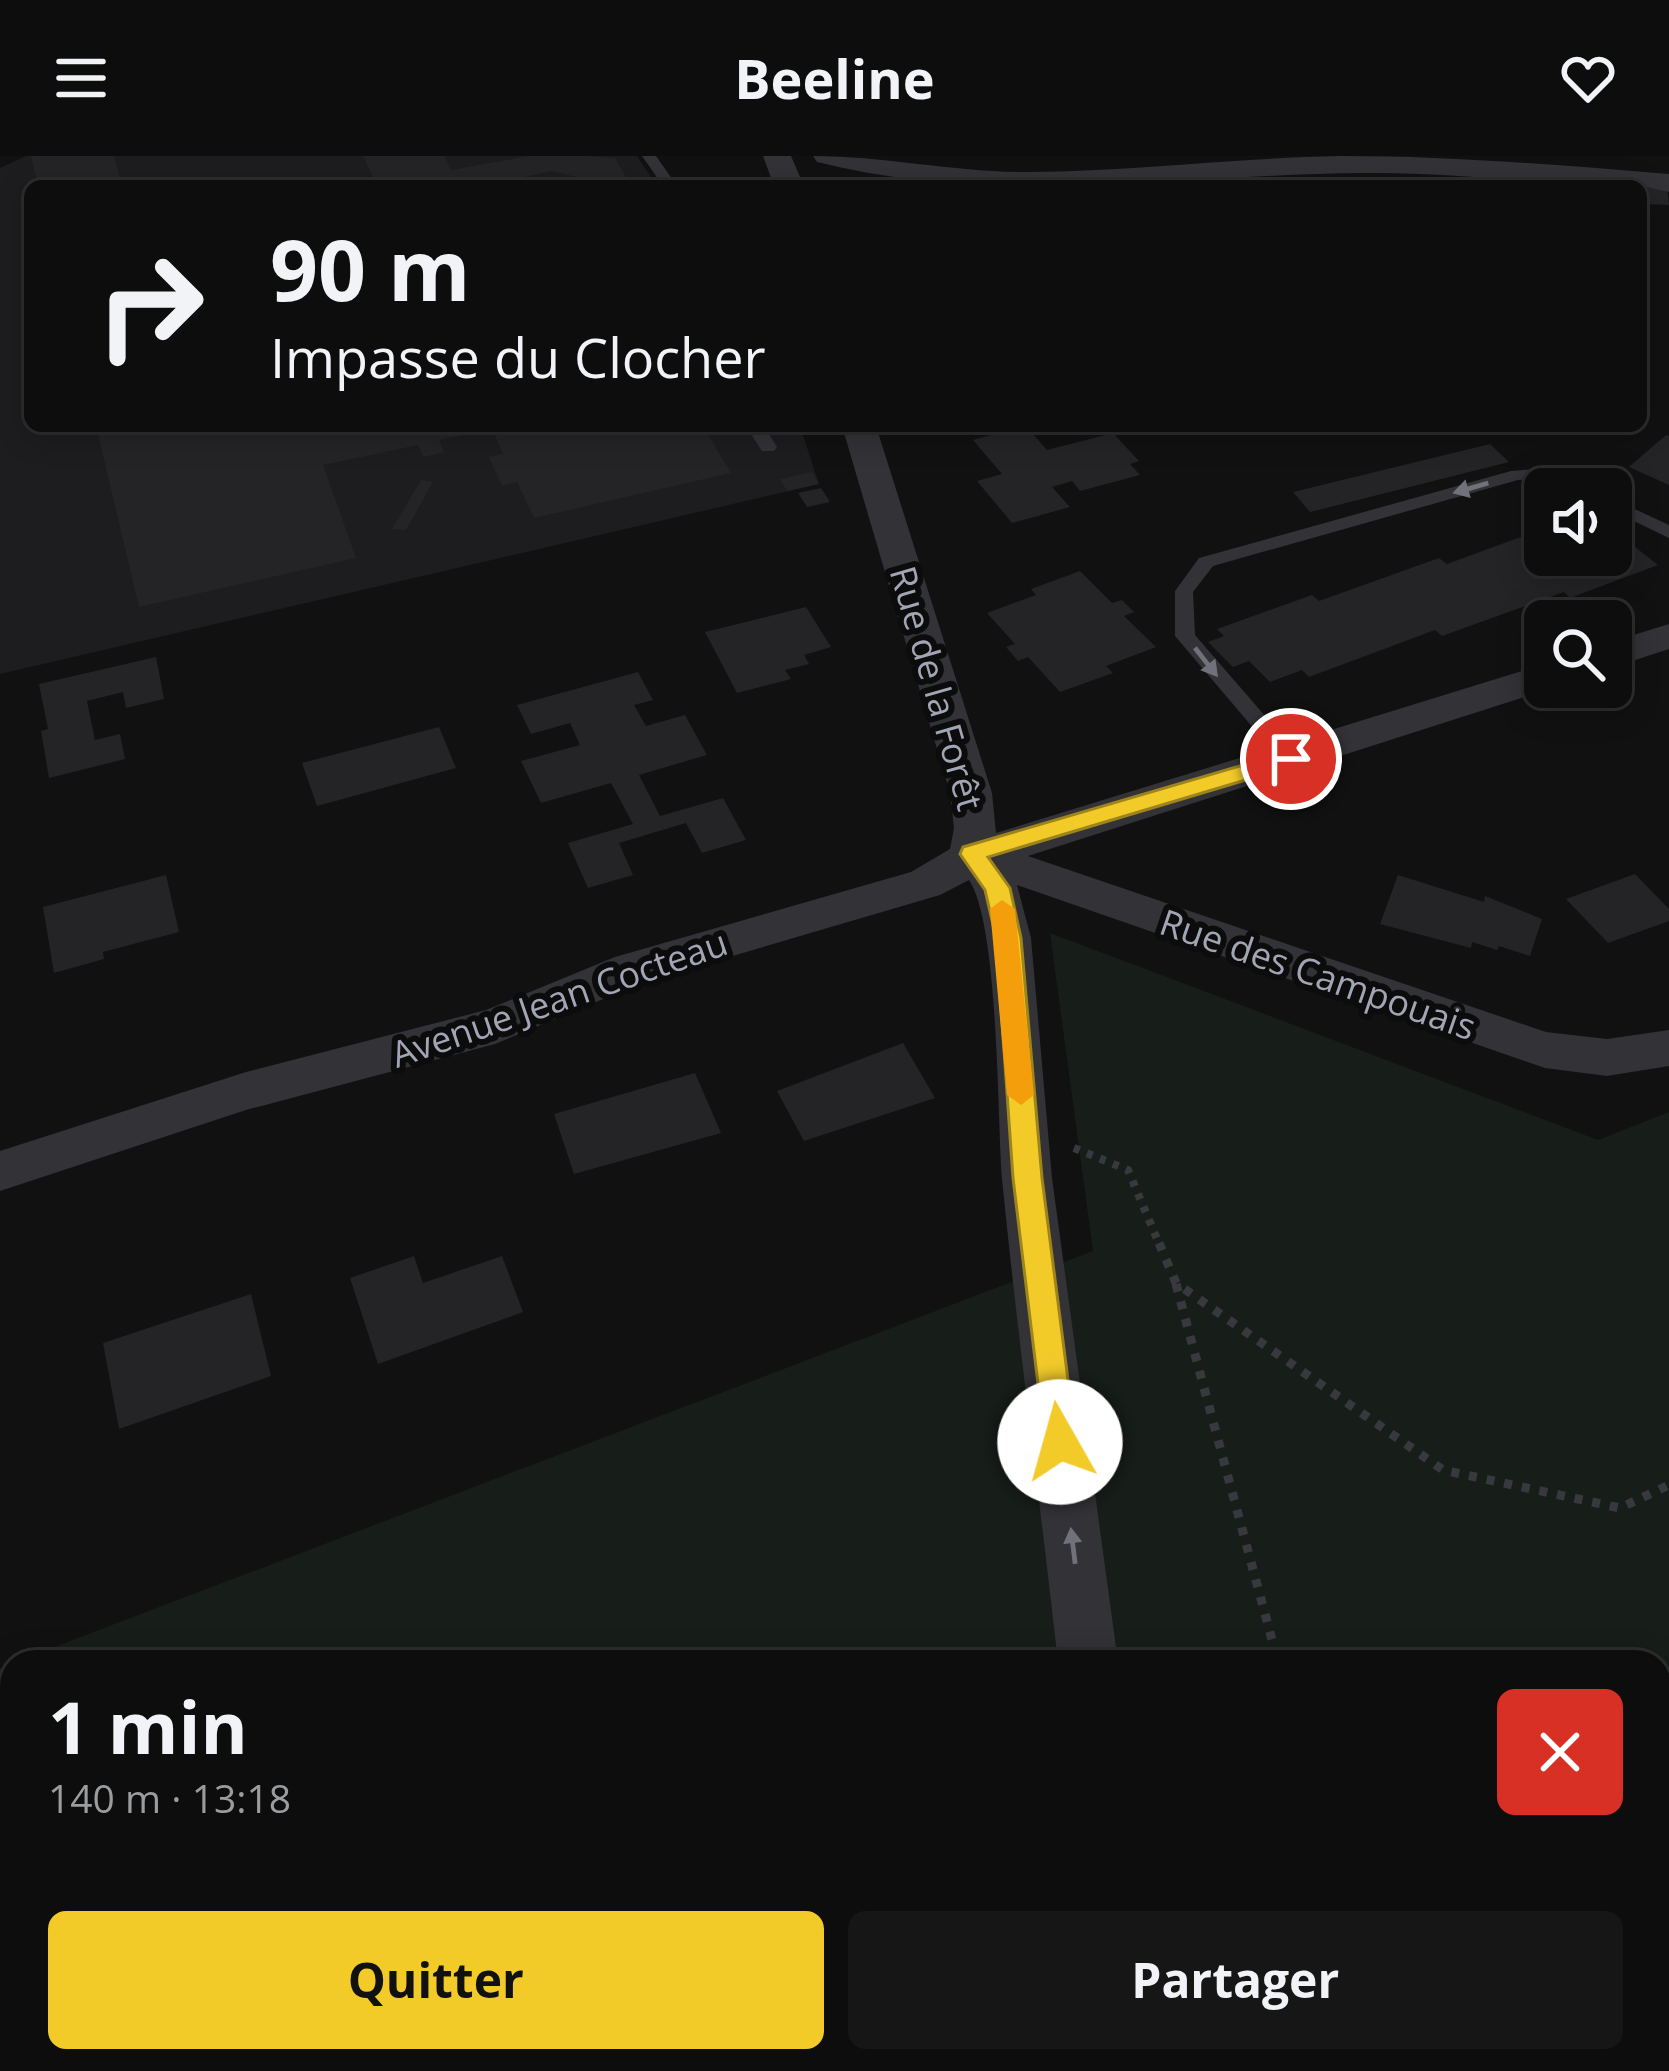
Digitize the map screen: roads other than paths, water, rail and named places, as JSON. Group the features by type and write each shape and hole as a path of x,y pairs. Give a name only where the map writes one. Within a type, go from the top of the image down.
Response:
{"street":[{"path":"827,156 862,170 968,180"},
{"path":"1002,180 1365,164 1621,180"},
{"name":"Rue de la Forêt","path":"861,432 971,794 977,832 972,854 997,888 1009,938 1023,1127 1087,1650"},
{"path":"1632,648 1669,636"},
{"name":"Avenue Jean Cocteau","path":"0,1171 246,1091 495,1026 631,969 925,884 960,869 972,854 1291,759 1524,683"},
{"name":"Rue des Campouais","path":"972,854 1545,1050 1615,1059 1669,1048"}],"lane":[{"path":"758,432 767,447"},
{"path":"1291,759 1185,635 1184,591 1206,562 1524,475"},
{"path":"1632,514 1669,532"}]}
